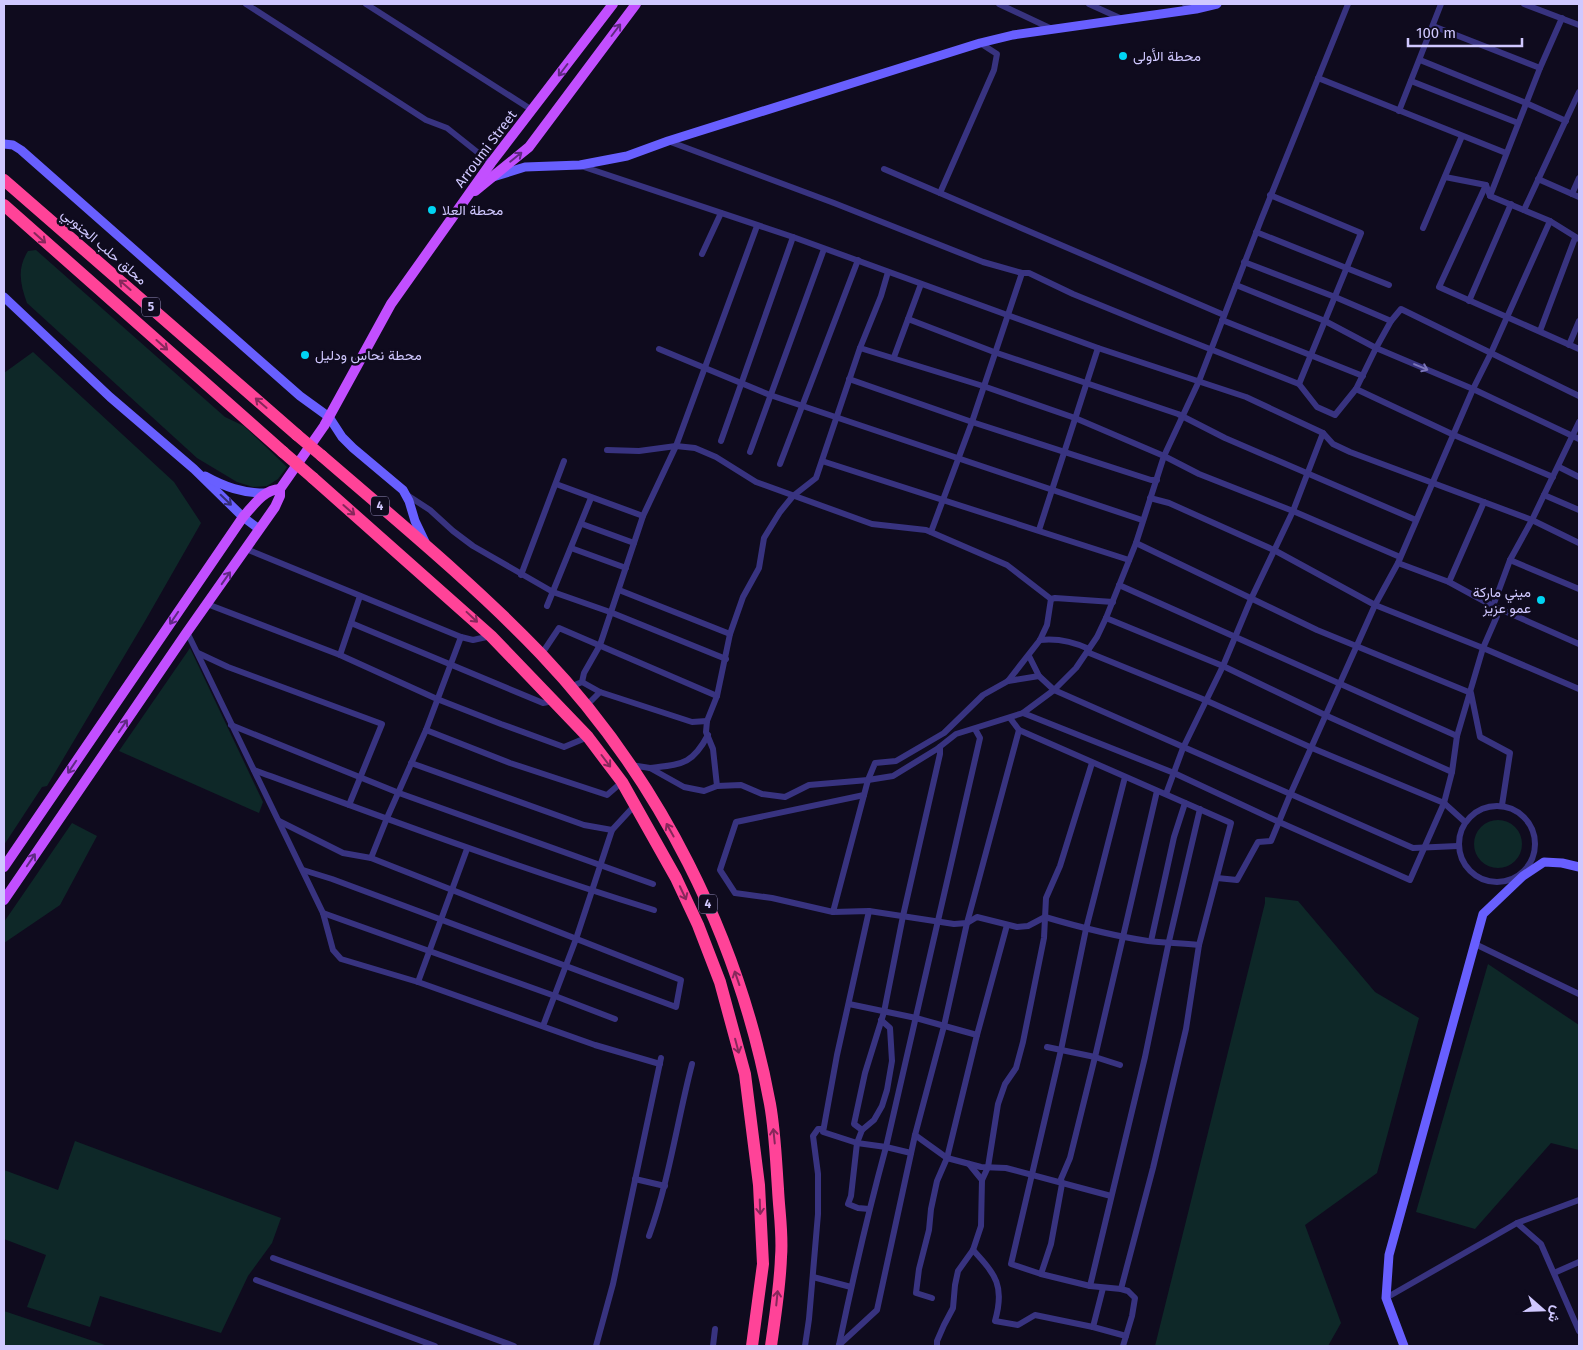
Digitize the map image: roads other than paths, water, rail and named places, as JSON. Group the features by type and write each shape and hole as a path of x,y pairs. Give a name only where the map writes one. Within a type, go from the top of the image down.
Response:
{"highway":[{"name":"محلق حلب الجنوبي","path":"4,180 322,456"},
{"name":"5","path":"4,205 312,478"},
{"name":"4","path":"322,456 464,579 541,655 570,687 631,765 665,820 696,877 723,939 741,991 757,1045 770,1106 776,1155 782,1255 772,1346"},
{"name":"4","path":"312,478 491,636 588,737 636,804 676,878 698,925 720,982 745,1074 759,1185 763,1264 752,1346"}],"main road":[{"name":"Arroumi Street","path":"465,199 613,4"},
{"name":"Arroumi Street","path":"465,199 529,146 636,4"},
{"path":"490,178 525,167 580,166 627,156 668,141 980,43 1012,35 1196,9 1217,4"},
{"path":"5,143 21,150 292,389 329,417 342,437 353,448 399,486 408,498 419,531 431,550"},
{"path":"4,900 187,632 278,503 280,489 329,417 391,304 465,199"},
{"path":"4,297 110,397 194,469 243,517 259,529"},
{"path":"194,469 223,486 232,489 250,493 265,493 280,489"},
{"path":"4,867 243,517 265,493"},
{"path":"396,520 407,511 408,498"},
{"path":"1404,1346 1386,1298 1390,1255 1483,914 1523,876 1544,862 1562,863 1579,868"}],"street":[{"path":"246,4 426,120 447,128 491,163"},
{"path":"366,4 532,110"},
{"path":"998,4 1053,29"},
{"path":"1089,4 1123,19"},
{"path":"1185,4 1196,9"},
{"path":"650,768 684,787 704,791 717,786 741,785 762,794 785,797 809,785 893,776 940,747 956,734 1024,713 1054,690 1076,668 1088,651 1113,602 1136,543 1164,456 1199,381 1270,195 1348,4"},
{"path":"1399,110 1441,4"},
{"path":"1524,4 1579,25"},
{"path":"1490,196 1540,68 1562,18"},
{"path":"1433,26 1540,68"},
{"path":"940,193 994,70 997,54 980,43"},
{"path":"1420,60 1566,121"},
{"path":"1318,78 1506,153"},
{"path":"1411,80 1518,123"},
{"path":"1524,210 1579,93"},
{"path":"1422,228 1462,136"},
{"path":"668,141 840,205 983,262 1022,273 1029,273 1073,294 1299,384 1317,407 1335,415 1356,389 1391,321 1401,309 1579,396"},
{"path":"580,166 858,260 1006,316 1246,397 1323,433 1333,444 1350,452 1532,520 1579,543"},
{"path":"884,169 1362,376"},
{"path":"1445,176 1486,186"},
{"path":"1572,194 1579,178"},
{"path":"1538,179 1579,197"},
{"path":"1486,186 1490,196 1550,221 1577,238 1540,331"},
{"path":"1486,186 1439,287 1579,349"},
{"path":"1270,195 1361,233 1299,384"},
{"path":"1469,301 1511,204"},
{"path":"702,254 721,214"},
{"path":"1217,878 1237,880 1258,842 1271,841 1375,605 1399,560 1473,389 1508,317 1550,221"},
{"path":"582,682 584,673 600,645 643,516 676,446 757,226"},
{"path":"1256,232 1389,285"},
{"path":"721,441 793,238"},
{"path":"750,452 824,249"},
{"path":"780,464 858,260"},
{"path":"1244,262 1391,321"},
{"path":"717,786 713,749 708,735 707,721 717,696 730,634 743,597 759,568 764,538 780,512 793,496 816,478 849,379 881,296 888,272"},
{"path":"931,532 972,422 1022,273"},
{"path":"894,358 921,284"},
{"path":"1236,285 1325,321 1376,348 1473,389 1576,437"},
{"path":"908,320 994,352 1183,417 1225,438 1416,520"},
{"path":"1569,345 1579,321"},
{"path":"860,348 983,386 1075,418 1164,456 1199,474 1293,511 1449,582 1492,606 1579,644"},
{"path":"1039,530 1098,348"},
{"path":"658,349 801,406 1142,520"},
{"path":"849,379 972,422 1151,480 1157,480"},
{"path":"1356,389 1454,435 1553,477"},
{"path":"1024,713 1174,773 1410,880 1444,803 1458,736 1483,648 1497,616 1492,606 1510,560 1558,467 1576,437 1579,422"},
{"path":"1166,794 1205,700 1223,666 1251,599 1293,511 1323,433"},
{"path":"607,450 639,451 676,446 695,448 709,454 756,482 793,496 872,524 931,532 1007,566 1051,599 1113,602"},
{"path":"521,574 564,461"},
{"path":"822,461 1129,560"},
{"path":"1558,467 1579,477"},
{"path":"556,484 643,516"},
{"path":"1544,495 1579,510"},
{"path":"408,498 430,510 473,546 553,592 610,612 726,658"},
{"path":"547,606 591,498"},
{"path":"1150,498 1169,503 1274,550 1375,605 1579,689"},
{"path":"1449,582 1484,502"},
{"path":"582,524 634,543"},
{"path":"1136,543 1317,630 1471,693"},
{"path":"571,548 626,568"},
{"path":"246,549 461,638 473,640 491,636"},
{"path":"1510,560 1579,589"},
{"path":"1119,585 1458,736"},
{"path":"619,590 730,634"},
{"path":"340,655 360,596"},
{"path":"1008,681 1040,640 1047,625 1051,599"},
{"path":"207,604 340,655 437,699 564,747 588,737"},
{"path":"1106,618 1223,666 1327,716 1452,772"},
{"path":"350,623 543,703 555,701"},
{"path":"541,655 559,628 717,696"},
{"path":"187,632 323,914 333,950 341,959 418,982 595,1045 660,1061 613,1284 596,1346"},
{"path":"371,858 399,794 410,763 426,730 461,638"},
{"path":"1040,640 1052,639 1077,643 1088,651 1444,803 1465,822"},
{"path":"198,653 228,667 382,724 349,806"},
{"path":"1029,656 1039,676 1054,690 1290,795 1413,848 1458,846"},
{"path":"833,912 868,780 875,763 896,761 944,733 983,695 1008,681 1039,676"},
{"path":"570,687 582,682"},
{"path":"582,682 600,692 692,722 707,721"},
{"path":"586,707 600,692"},
{"path":"1471,693 1480,737 1510,754 1502,805"},
{"path":"1010,718 1019,730 1231,823 1199,945 1186,1028 1153,1168 1121,1289"},
{"path":"231,726 399,794 654,884"},
{"path":"839,1346 869,1209 886,1147 980,738 976,729"},
{"path":"426,730 510,763 607,794 622,782"},
{"path":"839,1346 877,1310 911,1153 944,1026 967,923 1019,730"},
{"path":"631,765 650,768 685,762 699,752 708,735"},
{"path":"862,1130 854,1124 856,1109 864,1073 884,1012 940,747"},
{"path":"410,763 584,825 612,830"},
{"path":"937,1346 944,1325 953,1308 958,1271 973,1250 981,1226 982,1180 988,1168 998,1104 1005,1084 1016,1068 1023,1042 1044,938 1046,898 1060,866 1092,763"},
{"path":"254,770 467,849 654,910"},
{"path":"1123,1346 1135,1298 1128,1291 1090,1286 1041,1274 1011,1264 1061,1050 1086,929 1125,777"},
{"path":"1041,1274 1051,1244 1062,1184 1061,1179 1070,1158 1095,1057 1157,791"},
{"path":"864,795 736,822 720,870 735,893 772,898 833,912 870,911 954,924 967,923 977,917 1018,927 1028,926 1046,917 1122,937 1199,945"},
{"path":"1151,941 1174,837 1185,803"},
{"path":"543,1026 576,939 612,830 636,804"},
{"path":"1502,805 1522,814 1534,831 1535,853 1522,874 1499,883 1480,878 1465,865 1458,846 1465,822 1481,808 1502,805"},
{"path":"1090,1286 1145,1057 1169,941 1200,809"},
{"path":"279,821 343,853 371,858 681,980 676,1007 332,879 302,870"},
{"path":"418,982 467,849"},
{"path":"870,911 837,1055 823,1132 857,1143 911,1153"},
{"path":"323,914 615,1019"},
{"path":"932,1298 916,1293 919,1269 929,1230 931,1209 1007,925"},
{"path":"1475,944 1579,994"},
{"path":"849,1004 916,1018 977,1035"},
{"path":"869,1209 858,1208 848,1204 851,1196 857,1143 862,1130 874,1120 882,1106 892,1062 890,1028 881,1020"},
{"path":"1047,1047 1095,1057 1120,1065"},
{"path":"649,1236 665,1186 692,1064"},
{"path":"805,1346 818,1214 818,1174 813,1136 818,1129 823,1129"},
{"path":"916,1135 946,1158 988,1168 1006,1168 1111,1196"},
{"path":"969,1164 982,1180"},
{"path":"635,1179 665,1186"},
{"path":"1386,1298 1517,1223 1579,1200"},
{"path":"1517,1223 1541,1244 1579,1331"},
{"path":"973,1250 992,1271 999,1287 998,1309 995,1321 1018,1324 1035,1315 1093,1326 1126,1336"},
{"path":"274,1258 514,1346"},
{"path":"1554,1273 1579,1262"},
{"path":"813,1278 851,1287"},
{"path":"256,1280 434,1346"},
{"path":"1093,1326 1103,1288"},
{"path":"713,1346 715,1329"}],"place":[{"name":"محطة الأولى","path":"1123,56"},
{"name":"محطة العلا","path":"432,210"},
{"name":"محطة نحاس ودليل","path":"305,355"},
{"name":"ميني ماركة عمو عزيز","path":"1541,600"}]}
